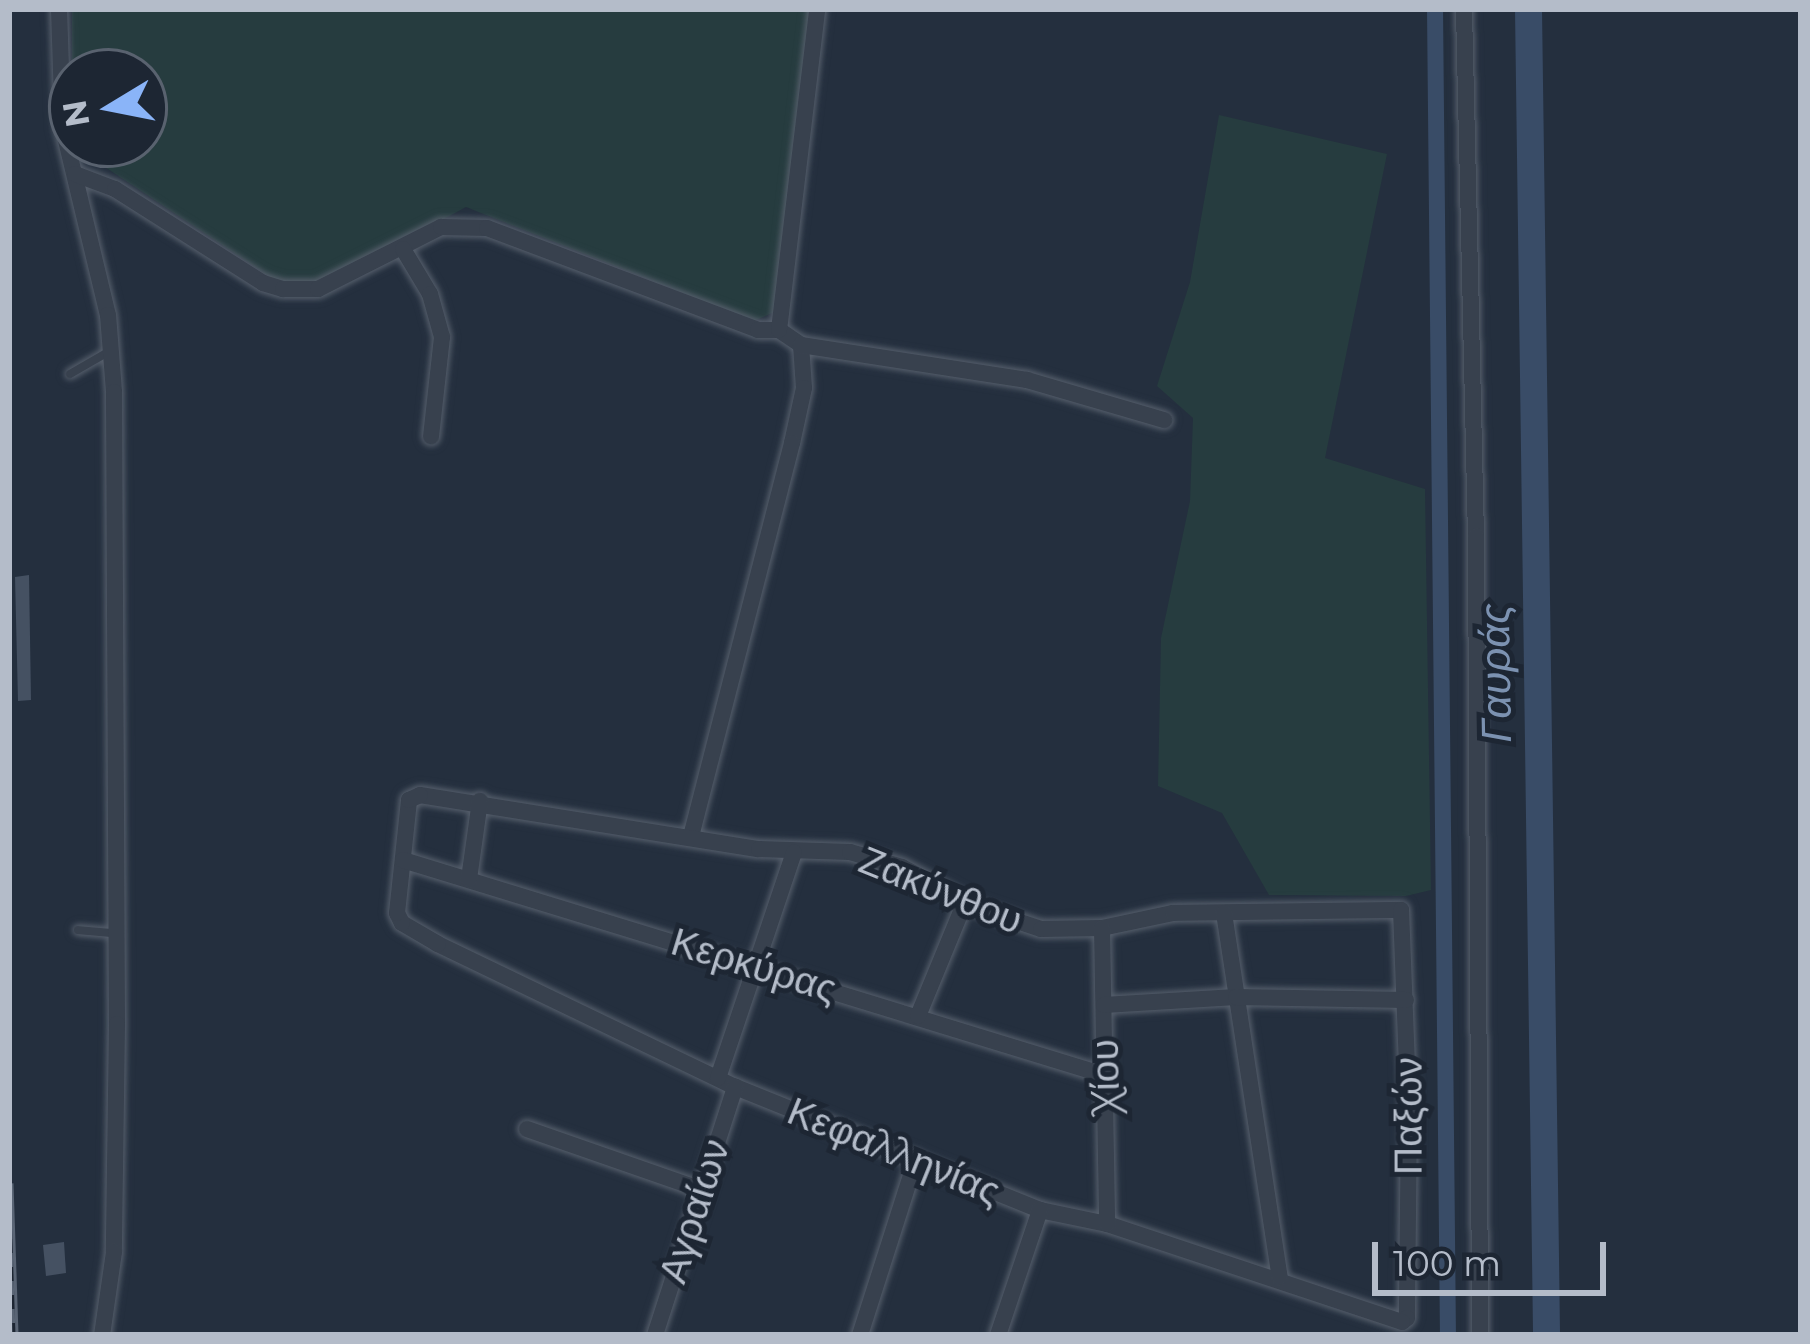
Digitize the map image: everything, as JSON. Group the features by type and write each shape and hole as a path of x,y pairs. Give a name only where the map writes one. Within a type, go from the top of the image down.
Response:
{"street":[{"path":"59,9 60,105 108,315 111,351 114,1252 102,1335"},
{"path":"779,330 817,9"},
{"path":"1464,9 1476,536 1473,817 1480,1335"},
{"path":"75,174 116,189 263,283 283,289 318,289 441,227 488,228 758,330 779,330 801,344 1027,380 1165,420"},
{"path":"403,249 430,294 442,337 431,436"},
{"path":"691,837 796,429 804,388 801,344"},
{"name":"Ζακύνθου","path":"403,860 409,800 420,794 794,851 850,852 882,860 965,902 1041,929 1102,928 1160,914 1396,908 1402,914"},
{"path":"469,879 480,801"},
{"name":"Αγραίων","path":"655,1335 794,851"},
{"name":"Κερκύρας","path":"403,860 759,965 1104,1075"},
{"name":"Κεφαλληνίας","path":"403,860 397,913 402,923 727,1083 1040,1210 1107,1224 1280,1277 1402,1322 1407,1318"},
{"path":"918,1016 965,902"},
{"path":"1224,913 1280,1277"},
{"name":"Παξών","path":"1402,914 1407,1318"},
{"name":"Χίου","path":"1102,928 1107,1224"},
{"path":"1104,1004 1236,997 1406,1000"},
{"path":"527,1129 699,1189"},
{"path":"860,1335 916,1160"},
{"path":"998,1335 1040,1210"}],"lane":[{"path":"70,374 111,351"},
{"path":"78,929 116,933"}],"green space":[{"path":"72,9 810,9 774,312 754,321 466,207 327,282 276,281 106,168 168,168 168,48 72,48"},
{"path":"1219,115 1387,154 1325,458 1425,489 1431,890 1406,896 1269,895 1222,813 1158,786 1161,638 1190,501 1193,418 1157,386 1190,282"}],"building":[{"path":"29,575 31,700 18,701 15,577"},
{"path":"64,1242 66,1273 46,1276 43,1245"}],"waterway":[{"path":"1435,9 1448,1335"},
{"name":"Γαυράς","path":"1528,9 1546,1335"}],"railway":[{"path":"9,1183 14,1335"}]}
